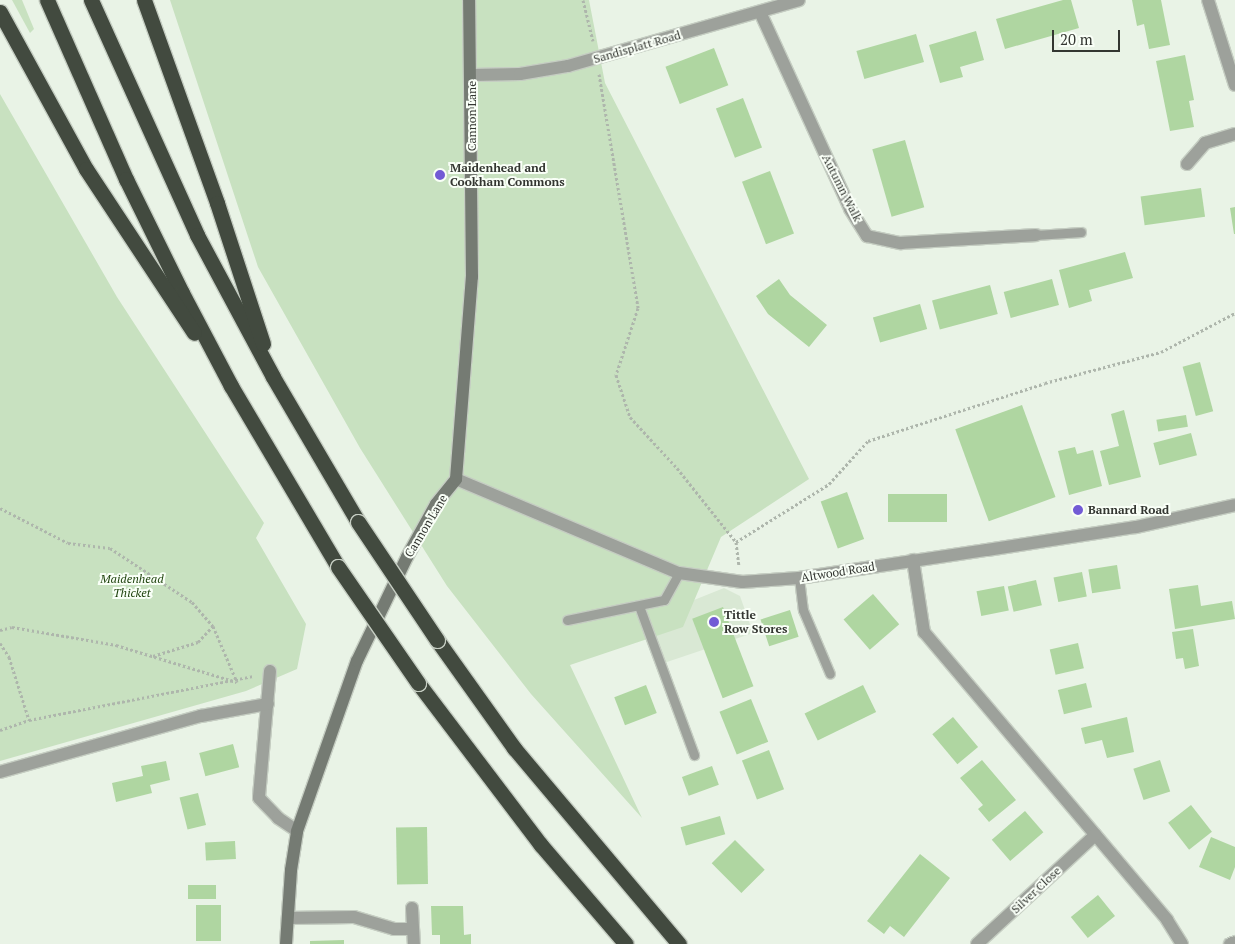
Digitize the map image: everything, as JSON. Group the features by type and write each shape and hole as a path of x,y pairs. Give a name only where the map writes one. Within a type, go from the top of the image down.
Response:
{"highway":[{"path":"47,0 126,179 231,386 338,567 418,683 541,845 626,944"},
{"path":"91,0 197,235 273,377 358,522 437,640 526,763 679,944"},
{"path":"144,0 222,220 273,377"},
{"path":"0,12 86,169 146,263 231,386"}],"street":[{"name":"Cannon Lane","path":"286,944 297,830 357,662 411,550 436,504 456,478 472,277 472,75 469,0"},
{"name":"Sandisplatt Road","path":"472,75 520,74 568,66 799,0"},
{"path":"1208,0 1235,85"},
{"name":"Autumn Walk","path":"760,12 850,209 867,236 901,243 1036,235"},
{"path":"1188,164 1205,143 1235,134"},
{"name":"Altwood Road","path":"456,478 679,573 742,582 799,578 1136,527 1235,505"},
{"path":"913,560 924,632 1167,920 1182,944"},
{"path":"270,671 259,798 278,818 297,830"},
{"path":"0,772 201,716 268,704"},
{"name":"Silver Close","path":"977,944 1095,835"},
{"path":"412,908 414,944"},
{"path":"288,918 354,917 394,929 413,929"},
{"path":"1230,944 1235,942"}],"lane":[{"path":"1036,235 1081,232"},
{"path":"566,620 664,600 679,573"},
{"path":"799,578 803,610 830,674"},
{"path":"639,606 694,755"}],"path":[{"path":"583,0 593,44"},
{"path":"598,69 638,308 616,375 630,417 677,468 736,542 829,484 868,441 1045,383 1161,352 1235,313"},
{"path":"0,508 68,543 110,548 192,602 214,626 237,682"},
{"path":"152,656 198,642 214,626"},
{"path":"0,630 12,627 78,638 152,656 237,682"},
{"path":"0,642 9,657 29,720"},
{"path":"0,730 29,720 237,682"}],"shaded area":[{"path":"724,588 740,596 753,633 664,663 649,618"}],"green space":[{"path":"12,0 22,0 34,29 30,33"},
{"path":"170,0 589,0 605,83 809,479 721,537 683,627 570,665 642,818 531,694 447,586 360,448 258,267"},
{"name":"Maidenhead Thicket","path":"0,94 117,297 264,523 256,538 306,624 297,669 246,691 0,761"}],"building":[{"path":"1063,0 1071,0 1079,28 1005,49 996,19"},
{"path":"1132,0 1161,0 1170,45 1149,49 1144,24 1137,26"},
{"path":"976,31 984,60 960,67 963,77 940,83 929,45"},
{"path":"916,34 924,62 864,79 856,51"},
{"path":"714,48 728,85 680,104 665,67"},
{"path":"1185,55 1194,100 1189,101 1194,127 1170,131 1156,61"},
{"path":"743,98 762,147 735,158 716,108"},
{"path":"905,140 924,207 892,217 872,149"},
{"path":"770,171 794,234 766,244 742,182"},
{"path":"1201,188 1205,217 1145,225 1141,196"},
{"path":"1235,207 1235,234 1234,234 1230,208"},
{"path":"1125,252 1133,278 1089,290 1092,301 1069,308 1059,270"},
{"path":"779,279 790,295 827,325 809,347 768,314 756,296"},
{"path":"1052,279 1059,305 1011,318 1004,292"},
{"path":"990,285 998,314 940,330 932,301"},
{"path":"920,304 927,329 880,342 873,318"},
{"path":"1200,362 1213,411 1196,416 1183,367"},
{"path":"1022,405 1056,497 989,521 955,429"},
{"path":"1124,410 1141,477 1109,485 1100,451 1119,446 1111,414"},
{"path":"1186,415 1188,427 1158,432 1156,420"},
{"path":"1191,433 1197,455 1159,465 1153,443"},
{"path":"1075,447 1077,454 1093,450 1102,486 1069,495 1058,451"},
{"path":"847,492 864,539 838,549 821,502"},
{"path":"888,494 947,494 947,522 888,522"},
{"path":"1117,565 1121,589 1092,593 1088,570"},
{"path":"1082,572 1087,597 1058,602 1054,578"},
{"path":"1036,580 1042,605 1014,612 1008,587"},
{"path":"1198,585 1201,606 1232,601 1235,619 1175,629 1169,589"},
{"path":"1004,586 1009,611 981,616 977,591"},
{"path":"873,594 899,624 870,650 844,620"},
{"path":"723,607 753,686 723,698 692,619"},
{"path":"790,610 799,637 769,646 761,620"},
{"path":"1193,629 1199,666 1185,669 1183,658 1176,659 1172,632"},
{"path":"1078,643 1084,668 1056,675 1050,650"},
{"path":"1086,683 1092,707 1064,714 1058,690"},
{"path":"646,685 657,713 625,725 614,697"},
{"path":"863,685 876,712 818,740 805,713"},
{"path":"751,699 768,742 737,754 719,712"},
{"path":"953,717 978,747 957,764 932,734"},
{"path":"1127,717 1134,752 1107,758 1102,740 1085,744 1081,728"},
{"path":"233,744 239,767 205,776 199,753"},
{"path":"769,750 784,789 757,800 742,760"},
{"path":"982,760 1016,800 989,822 978,809 983,805 960,778"},
{"path":"1160,760 1170,791 1144,800 1133,769"},
{"path":"166,761 170,780 150,785 152,793 116,802 112,783 143,776 141,766"},
{"path":"712,766 719,785 689,796 682,777"},
{"path":"198,793 206,825 188,830 180,798"},
{"path":"1191,805 1212,832 1189,850 1168,823"},
{"path":"1025,811 1043,832 1010,861 992,840"},
{"path":"720,816 725,834 686,846 681,827"},
{"path":"427,827 428,884 397,885 396,828"},
{"path":"1211,837 1235,847 1235,867 1230,880 1199,867"},
{"path":"735,840 765,870 741,893 712,863"},
{"path":"235,841 236,859 206,861 205,843"},
{"path":"920,854 950,878 904,937 890,926 884,934 867,921"},
{"path":"188,885 216,885 216,899 188,899"},
{"path":"1098,895 1115,916 1088,938 1071,917"},
{"path":"196,905 221,905 221,941 196,941"},
{"path":"431,906 463,906 464,935 471,934 471,944 440,944 440,935 432,935"},
{"path":"344,940 344,944 310,944 310,941"}],"place":[{"name":"Maidenhead and Cookham Commons","path":"440,175"},
{"name":"Bannard Road","path":"1078,510"},
{"name":"Tittle Row Stores","path":"714,622"}]}
